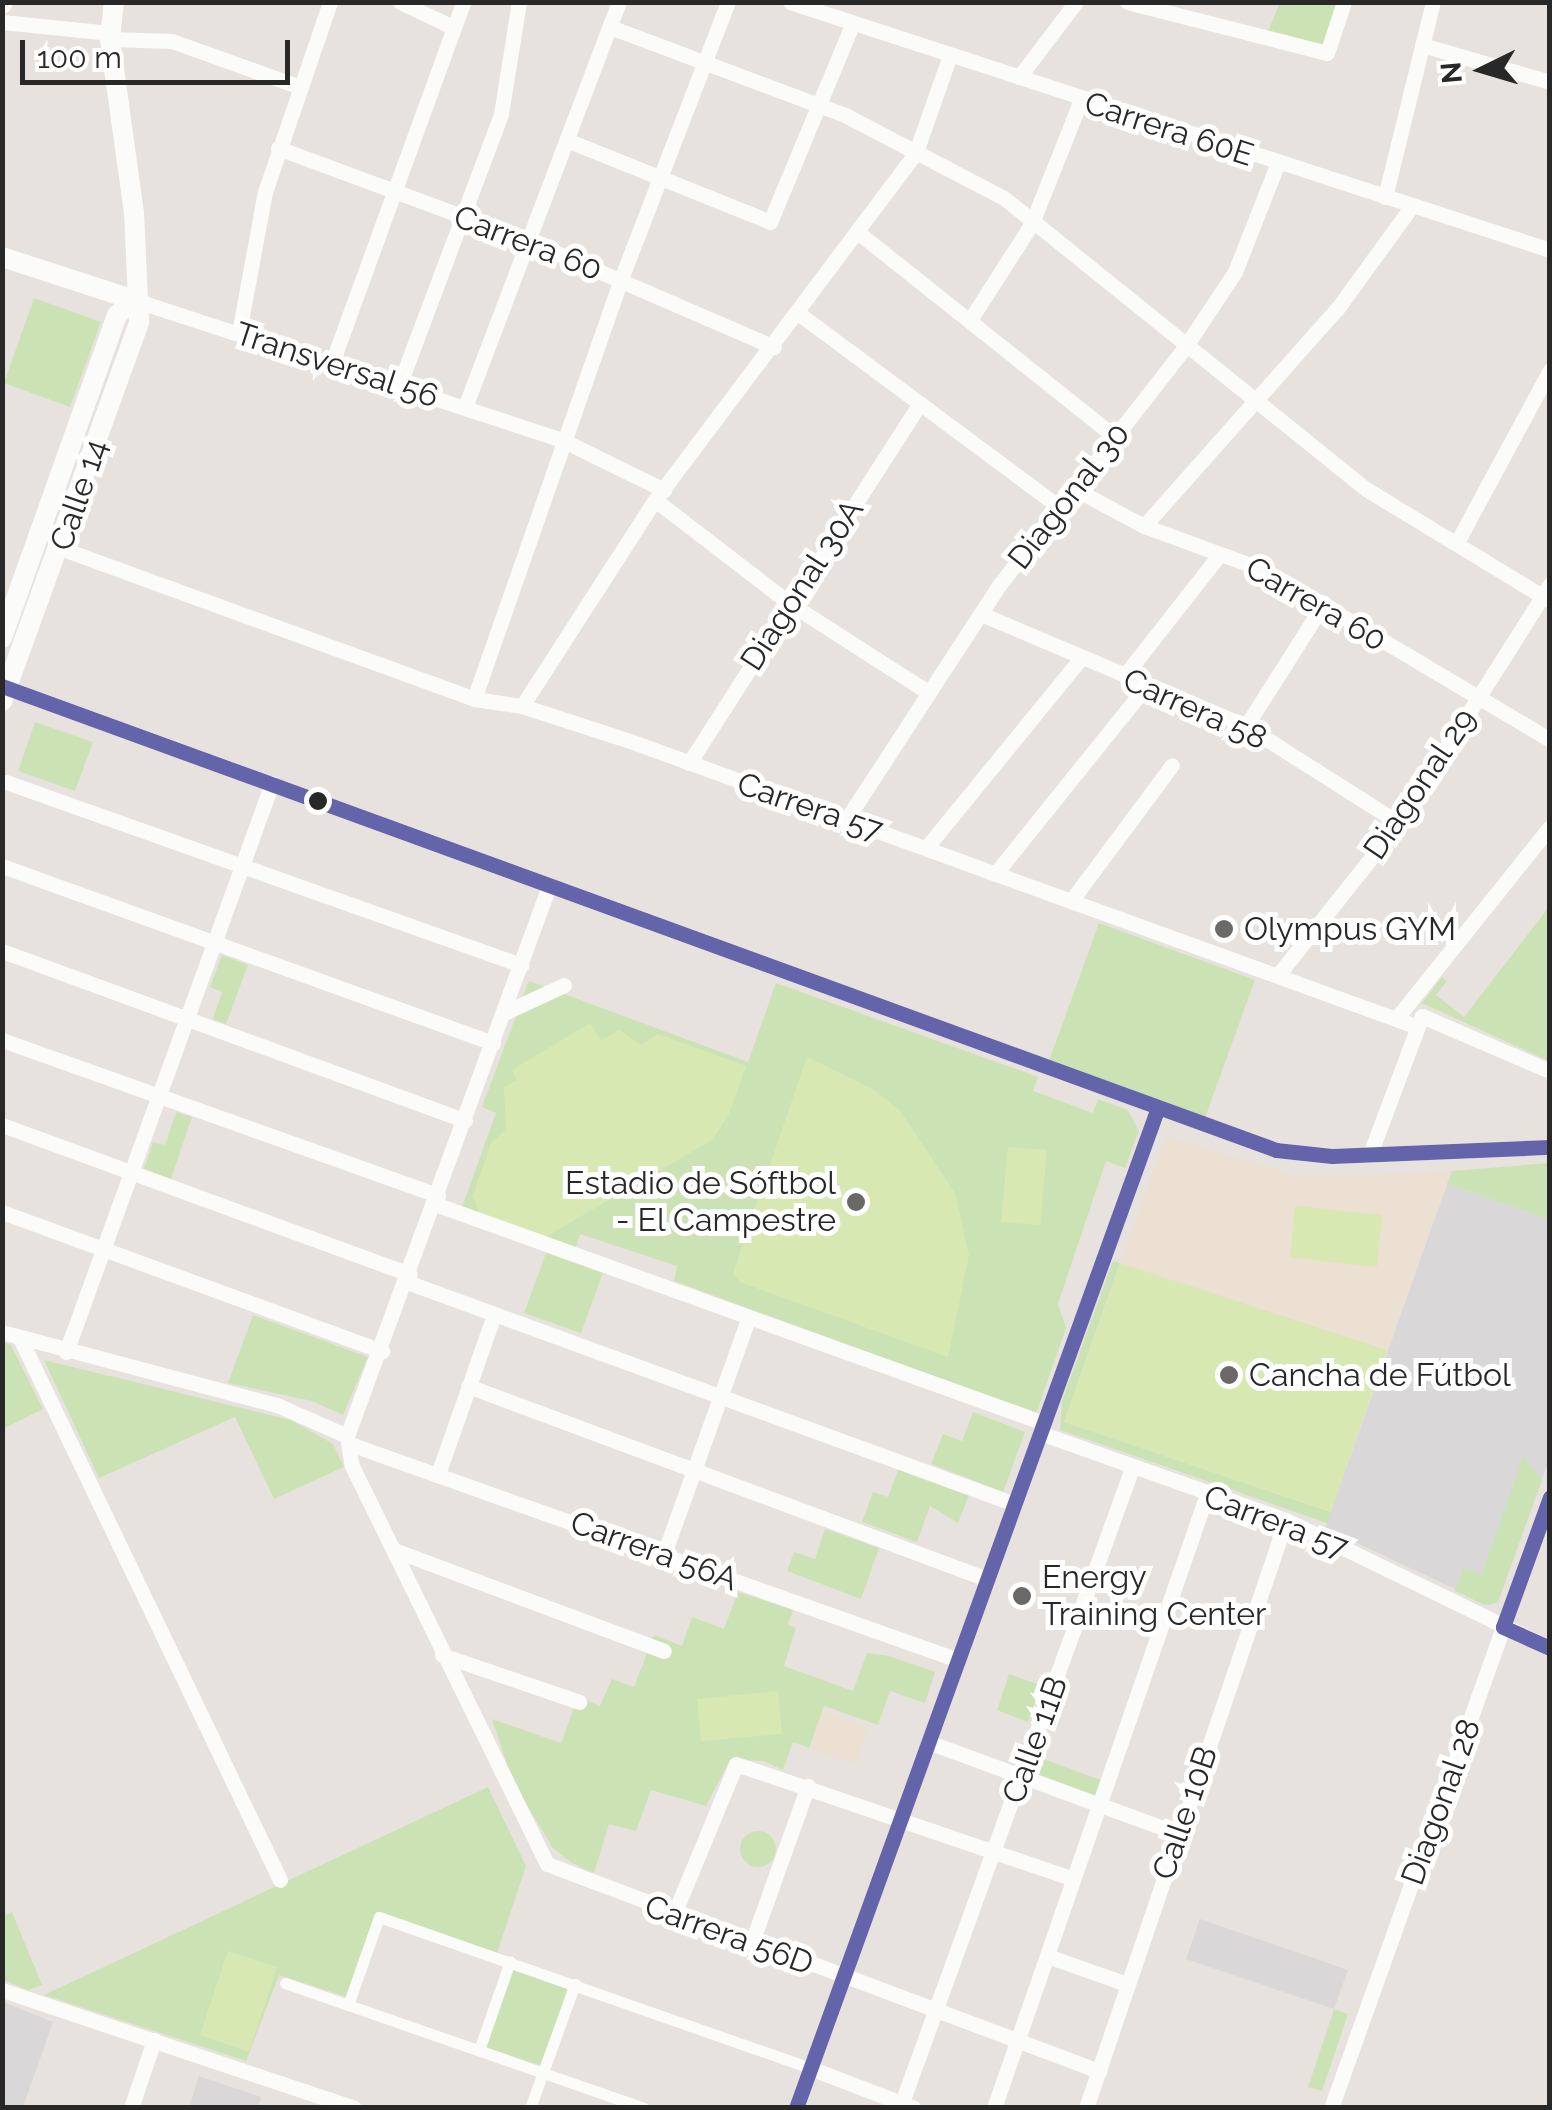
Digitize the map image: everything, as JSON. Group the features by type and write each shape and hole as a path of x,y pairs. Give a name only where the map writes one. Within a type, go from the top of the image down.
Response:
{"street":[{"name":"Calle 14","path":"4,692 60,548 138,322 134,300 134,213 110,36 114,2"},
{"path":"239,332 278,148 330,2"},
{"path":"400,2 453,27"},
{"path":"333,360 463,2"},
{"path":"400,384 466,218 501,114 519,2"},
{"path":"465,407 569,142 619,2"},
{"path":"474,699 620,279 728,2"},
{"name":"Carrera 60E","path":"790,2 824,8 851,27 1020,77 1277,165 1550,250"},
{"path":"1020,77 1076,2"},
{"path":"1127,2 1327,53 1344,2"},
{"path":"1385,198 1433,2"},
{"path":"2,22 172,41 300,87"},
{"path":"610,27 819,108 1004,198 1185,347 1366,488 1547,594"},
{"path":"569,142 770,222 851,27"},
{"path":"1422,46 1550,82"},
{"path":"522,706 660,495 860,234 916,152 949,58"},
{"path":"970,320 1032,223 1080,100"},
{"name":"Carrera 60","path":"278,148 529,242 774,347"},
{"name":"Diagonal 30","path":"846,820 980,614 1058,507 1185,347 1235,272 1277,165"},
{"path":"1144,526 1338,309 1411,207"},
{"path":"860,234 1114,436"},
{"name":"Transversal 56","path":"2,257 333,360 562,440 660,495"},
{"name":"Calle 14","path":"2,638 118,315 134,300"},
{"path":"798,313 917,408 1058,507"},
{"path":"1457,542 1550,370"},
{"name":"Diagonal 30A","path":"689,764 917,408"},
{"name":"Carrera 60","path":"1073,488 1144,526 1219,555 1239,558 1324,603 1476,701 1550,740"},
{"path":"660,495 789,604 929,693"},
{"name":"Carrera 57","path":"60,548 474,699 522,706 689,764 1415,1026 1427,1016 1550,1071"},
{"path":"1125,675 1219,555"},
{"name":"Diagonal 29","path":"1278,975 1400,823 1547,594"},
{"path":"1246,726 1324,603"},
{"name":"Carrera 58","path":"980,614 1080,660 1246,726 1400,823"},
{"path":"926,848 1080,660"},
{"path":"995,874 1147,685"},
{"path":"4,692 272,783 1157,1110 1292,1154 1550,1147"},
{"path":"1071,901 1172,764"},
{"path":"6,782 521,965"},
{"path":"66,1352 272,783"},
{"path":"1396,1019 1548,832"},
{"path":"2,866 493,1043"},
{"path":"550,886 348,1440 348,1469 394,1550 442,1655 578,1702"},
{"path":"2,951 465,1120"},
{"path":"504,1014 564,985"},
{"path":"1370,1154 1415,1026"},
{"name":"Carrera 57","path":"2,1040 1042,1428 1132,1468 1286,1520 1550,1648"},
{"path":"796,2108 1157,1110"},
{"path":"2,1126 408,1278 494,1315 1014,1504"},
{"path":"2,1212 382,1351"},
{"path":"438,1474 494,1315"},
{"path":"664,1554 748,1320"},
{"name":"Carrera 56A","path":"2,1332 277,1405 348,1440 438,1474 958,1660"},
{"path":"20,1338 280,1880"},
{"path":"468,1386 987,1579"},
{"name":"Calle 11B","path":"905,2106 1132,1468"},
{"path":"994,2108 1207,1494"},
{"name":"Diagonal 28","path":"1331,2108 1550,1496"},
{"name":"Calle 10B","path":"1086,2108 1286,1520"},
{"path":"394,1550 664,1651"},
{"name":"Carrera 56D","path":"442,1655 536,1850 561,1872 1099,2071"},
{"path":"928,1742 1177,1833"},
{"path":"674,1914 736,1764 901,1817 1073,1879"},
{"path":"752,1942 808,1786"},
{"path":"348,2005 380,1916 810,2068 905,2106"},
{"path":"1047,1956 1127,1984"},
{"path":"479,2050 510,1961"},
{"path":"285,1983 644,2108"},
{"path":"530,2108 575,1984"},
{"path":"2,1990 354,2108"},
{"path":"130,2108 154,2040"}],"shaded area":[{"path":"1166,1137 1303,1178 1452,1171 1387,1350 1120,1263"},
{"path":"1447,1184 1549,1219 1549,1459 1498,1602 1489,1605 1325,1528"},
{"path":"822,1711 868,1728 855,1764 809,1748"},
{"path":"1200,1919 1348,1970 1334,2009 1186,1959"},
{"path":"3,2002 53,2022 23,2107 3,2107"},
{"path":"199,2076 261,2097 258,2107 189,2107"}],"green space":[{"path":"1280,3 1341,3 1326,48 1267,33"},
{"path":"34,298 101,322 70,407 4,383"},
{"path":"35,722 93,742 75,791 18,771"},
{"path":"1549,907 1549,1061 1422,1003 1442,977 1447,981 1436,995 1464,1017"},
{"path":"1099,923 1255,980 1205,1118 1049,1061"},
{"path":"222,955 248,965 226,1024 213,1019 222,992 210,987"},
{"path":"529,981 748,1062 776,983 1038,1077 1033,1091 1093,1113 1098,1099 1128,1110 1139,1131 1125,1168 1106,1161 1058,1304 1066,1328 1036,1414 674,1281 677,1266 580,1234 575,1249 461,1210 496,1113 482,1107"},
{"path":"590,1023 601,1041 619,1030 641,1045 658,1034 746,1066 729,1114 712,1140 545,1237 479,1212 473,1196 491,1143 506,1130 504,1087 517,1080 512,1070"},
{"name":"Estadio de Sóftbol - El Campestre","path":"807,1057 876,1091 901,1112 955,1193 969,1255 948,1357 740,1282 733,1273"},
{"path":"176,1112 192,1117 171,1179 144,1169 153,1142 165,1145"},
{"path":"1008,1147 1047,1150 1040,1225 1001,1222"},
{"path":"1549,1163 1549,1219 1447,1184 1452,1171"},
{"path":"1295,1206 1382,1215 1377,1267 1290,1257"},
{"path":"546,1253 603,1273 581,1333 524,1313"},
{"path":"1113,1261 1120,1263 1064,1422 1331,1512 1327,1523 1060,1430 1062,1401"},
{"name":"Cancha de Fútbol","path":"1120,1263 1387,1350 1331,1512 1064,1422"},
{"path":"253,1315 368,1357 343,1415 312,1401 228,1383"},
{"path":"3,1342 11,1345 43,1409 3,1429"},
{"path":"44,1360 291,1420 333,1444 344,1467 274,1499 235,1417 99,1478"},
{"path":"973,1412 1025,1432 1003,1492 931,1464 943,1434 962,1441"},
{"path":"1523,1456 1542,1480 1498,1602 1485,1605 1455,1591 1463,1568 1482,1574"},
{"path":"899,1468 969,1495 958,1523 930,1506 917,1542 862,1522 873,1492 888,1497"},
{"path":"825,1529 879,1548 861,1599 787,1571 794,1552 815,1559"},
{"path":"738,1592 793,1610 788,1624 796,1628 784,1666 853,1691 867,1653 889,1656 935,1672 925,1703 890,1691 878,1725 824,1706 809,1748 793,1742 783,1770 763,1761 730,1760 706,1806 651,1790 636,1831 609,1824 594,1873 572,1863 553,1848 513,1783 492,1719 561,1743 578,1697 600,1706 612,1679 634,1687 654,1635 682,1646 692,1617 724,1629"},
{"path":"1009,1674 1041,1685 1028,1722 997,1710"},
{"path":"778,1691 782,1734 701,1741 697,1699"},
{"path":"1035,1756 1101,1780 1095,1797 1036,1776"},
{"path":"488,1787 526,1866 497,1953 377,1912 347,1997 279,1975 246,2061 44,1995"},
{"path":"758,1831 771,1836 776,1849 771,1862 758,1867 745,1862 740,1849 745,1836"},
{"path":"12,1912 42,1985 28,1990 3,1980 3,1916"},
{"path":"228,1951 277,1967 249,2052 200,2035"},
{"path":"506,1959 570,1981 542,2066 477,2044"},
{"path":"1334,2009 1348,2014 1322,2091 1308,2087"}],"transit line":[{"path":"2,686 1276,1150 1332,1156 1550,1147"},
{"path":"796,2108 1157,1110"},
{"path":"1550,1497 1503,1627 1550,1648"}],"place":[{"name":"Olympus GYM","path":"1224,929"},
{"name":"Estadio de Sóftbol - El Campestre","path":"856,1202"},
{"name":"Cancha de Fútbol","path":"1229,1375"},
{"name":"Energy Training Center","path":"1022,1596"}]}
